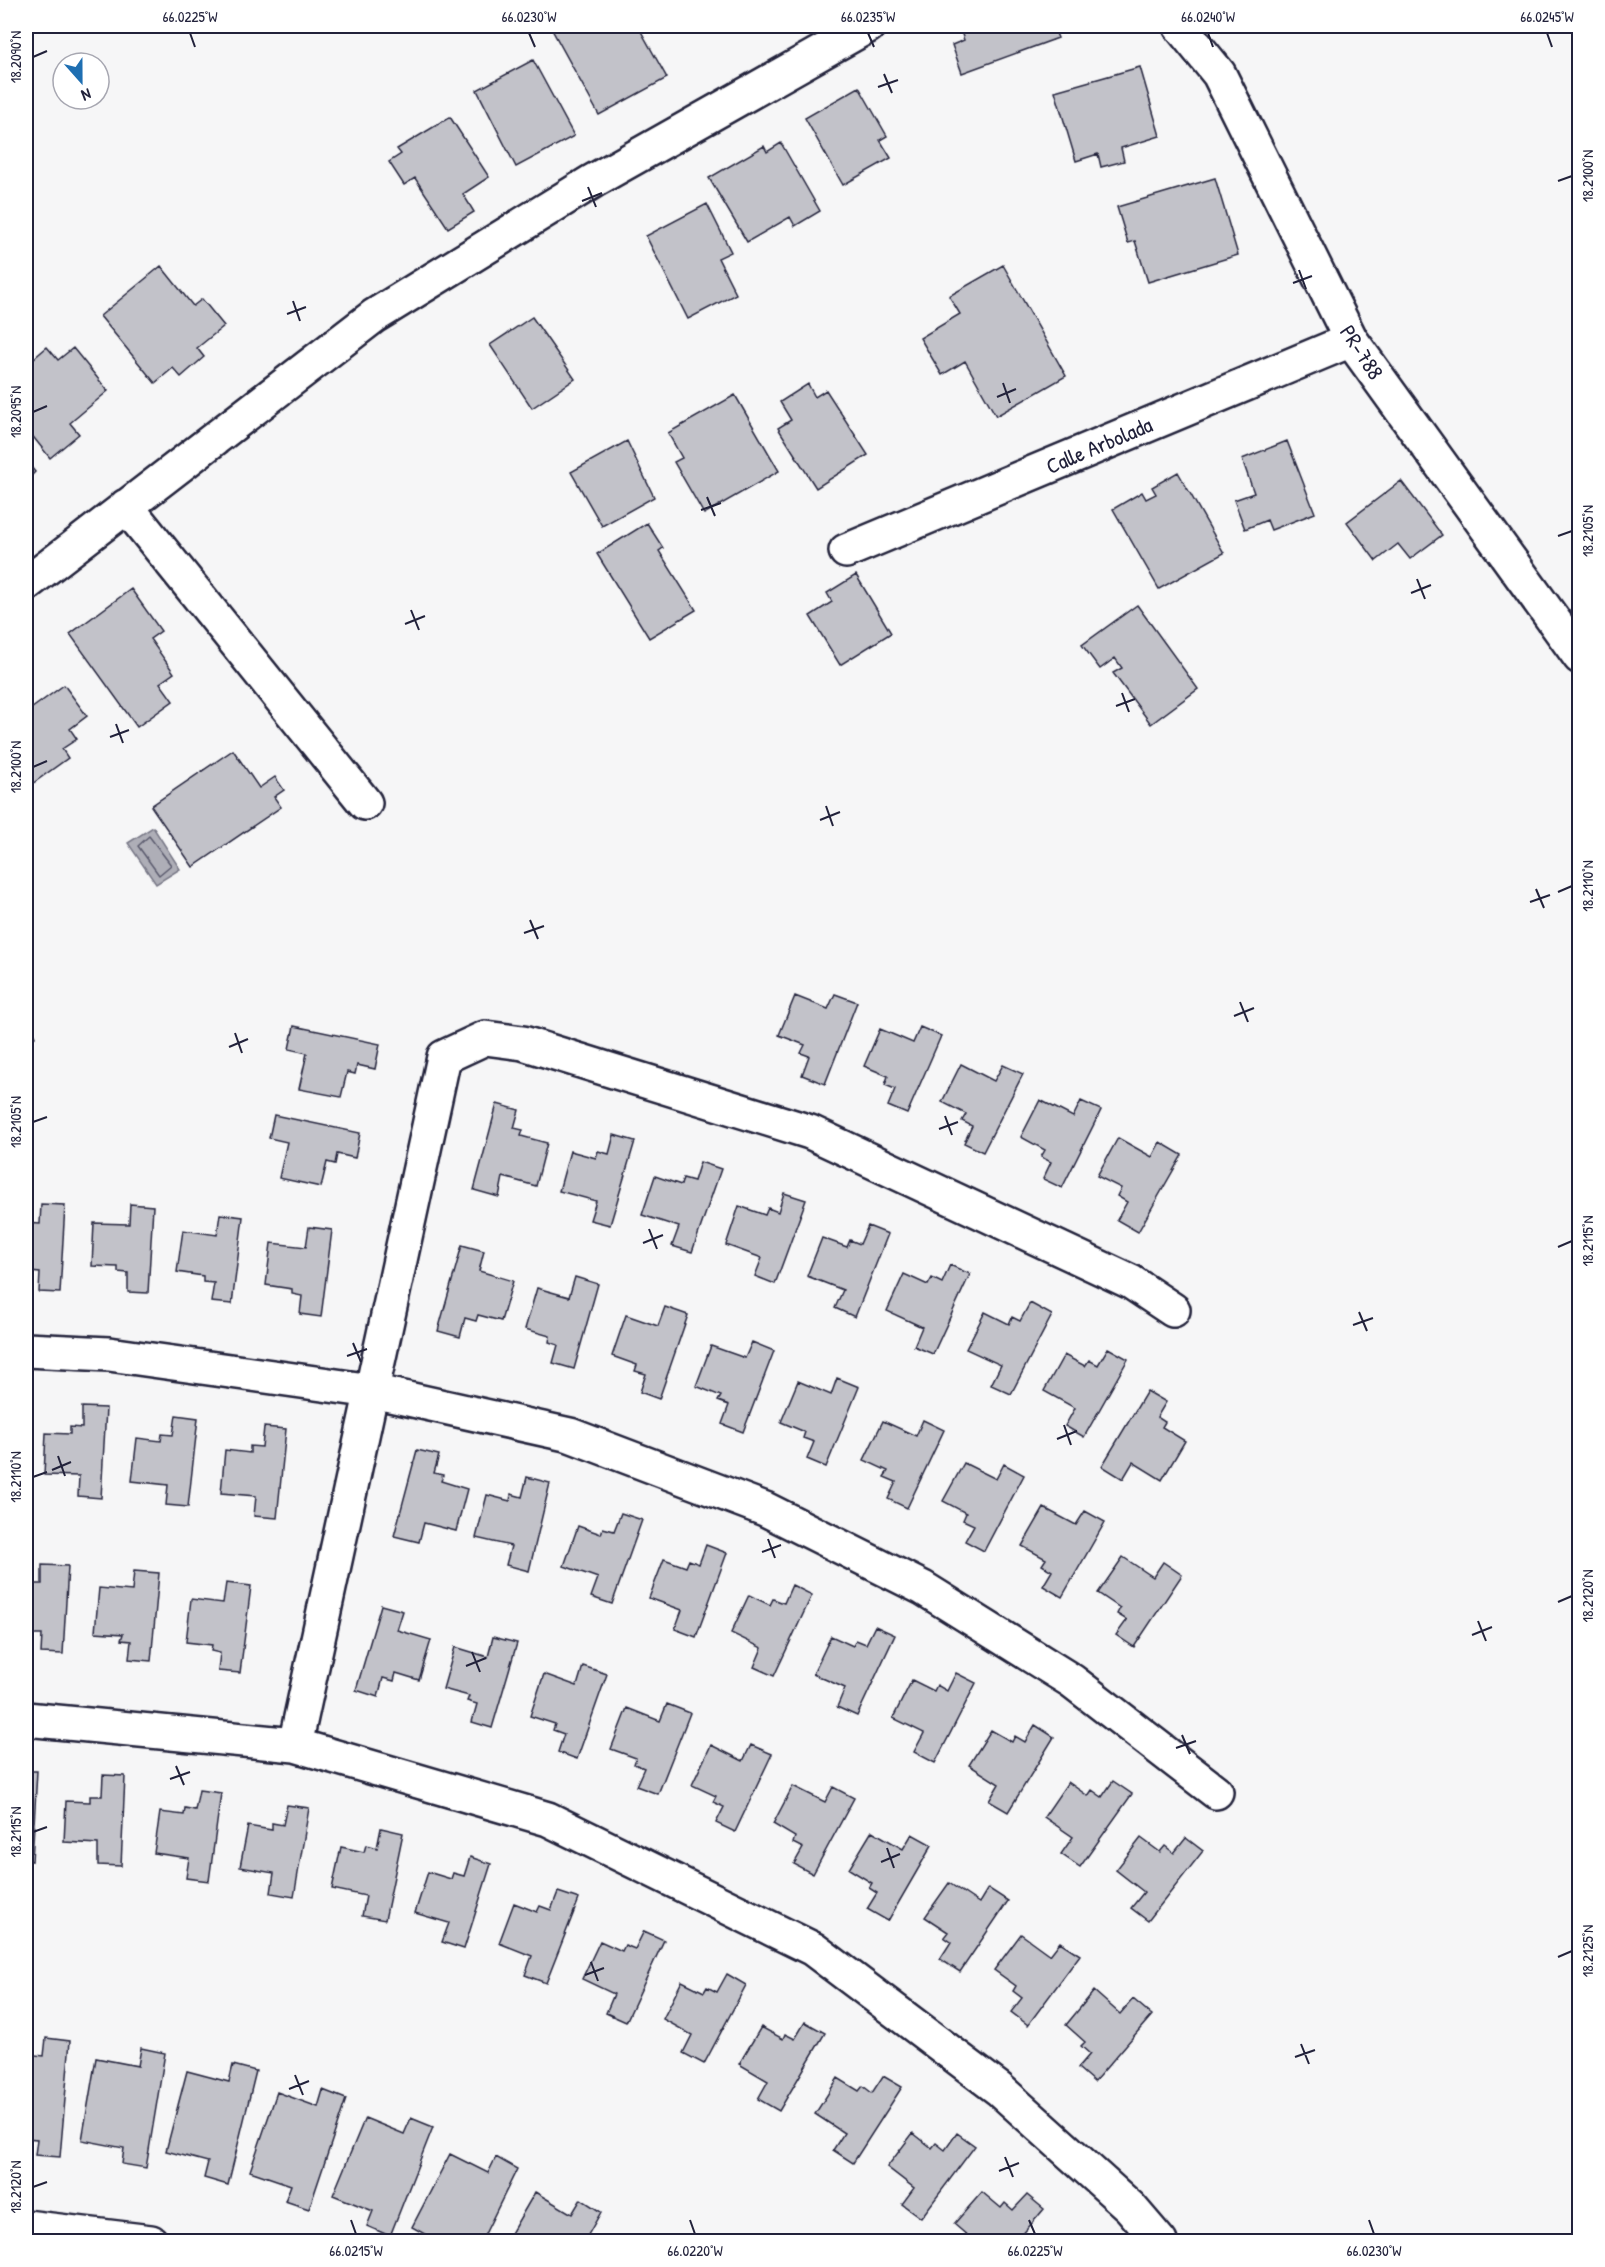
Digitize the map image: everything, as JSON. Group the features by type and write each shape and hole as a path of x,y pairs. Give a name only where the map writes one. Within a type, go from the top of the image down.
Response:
{"street":[{"path":"26,584 374,316 593,181 868,26"},
{"name":"PR-788","path":"1180,26 1219,74 1352,340 1580,657"},
{"name":"Calle Arbolada","path":"846,551 1352,340"},
{"path":"126,506 365,803"},
{"path":"296,1745 444,1057 485,1038 523,1043 810,1132 1131,1282 1173,1310"},
{"path":"26,1350 109,1354 372,1391 570,1436 765,1509 933,1594 1071,1681 1216,1792"},
{"path":"26,1719 296,1745 548,1819 813,1949 999,2089 1130,2207 1160,2241"},
{"path":"26,2227 151,2241"}],"water":[{"path":"153,827 180,869 156,884 128,843"}],"building":[{"path":"550,26 638,26 667,78 599,115"},
{"path":"959,26 1053,26 1058,38 962,73 952,45 964,40"},
{"path":"533,60 574,136 516,167 477,90"},
{"path":"1140,67 1160,136 1121,148 1124,161 1101,167 1098,154 1076,161 1055,91"},
{"path":"859,87 887,136 880,140 891,158 843,185 805,118"},
{"path":"450,117 489,177 463,194 474,212 448,228 415,178 404,185 389,162 401,154 397,149"},
{"path":"781,143 820,211 795,226 790,217 747,242 709,178 764,146 767,152"},
{"path":"1215,178 1238,255 1148,282 1135,241 1128,243 1117,207"},
{"path":"707,204 731,252 718,258 736,294 688,319 646,236"},
{"path":"1003,265 1066,376 996,416 965,361 942,375 920,338 960,314 949,296"},
{"path":"161,266 193,306 202,299 224,326 197,348 204,357 181,377 173,368 155,383 100,316"},
{"path":"532,317 575,379 532,408 490,345"},
{"path":"47,347 58,360 73,348 108,391 70,423 79,434 50,458 26,428 26,365"},
{"path":"808,384 815,397 826,390 868,455 816,488 778,428 791,420 780,402"},
{"path":"735,395 779,471 704,514 674,462 682,458 668,433"},
{"path":"627,441 654,497 602,526 571,472"},
{"path":"1287,441 1315,513 1271,530 1267,520 1245,529 1234,500 1254,493 1242,459"},
{"path":"26,461 35,472 26,481"},
{"path":"1178,472 1224,553 1159,589 1113,509 1142,492 1146,499 1156,494 1152,487"},
{"path":"1401,481 1442,535 1410,559 1398,544 1376,561 1347,522"},
{"path":"647,523 663,548 659,551 696,610 649,638 597,554"},
{"path":"856,575 891,633 840,665 810,616 832,602 827,593"},
{"path":"131,589 161,631 150,639 174,673 160,683 173,701 137,727 70,634"},
{"path":"1137,605 1198,689 1151,724 1113,673 1122,668 1115,658 1100,669 1082,645"},
{"path":"64,685 87,716 70,729 77,739 62,749 68,758 32,784 26,776 26,708 28,711"},
{"path":"233,750 259,788 275,777 284,790 274,797 281,807 193,867 151,806"},
{"path":"835,994 857,1002 825,1084 802,1075 809,1056 801,1053 805,1045 779,1035 795,996 828,1009"},
{"path":"26,1017 35,1037 26,1042"},
{"path":"294,1026 380,1044 375,1069 357,1065 355,1074 347,1072 341,1097 299,1089 307,1053 289,1049"},
{"path":"920,1027 941,1036 907,1114 888,1106 895,1089 885,1085 888,1076 864,1066 880,1029 913,1043"},
{"path":"961,1064 994,1081 1003,1065 1023,1074 983,1152 964,1143 972,1126 962,1121 966,1114 942,1102"},
{"path":"1040,1100 1073,1117 1081,1101 1101,1110 1062,1188 1043,1179 1051,1162 1041,1157 1045,1150 1021,1137"},
{"path":"497,1104 519,1110 514,1128 523,1130 521,1136 547,1143 536,1186 503,1177 499,1197 474,1190"},
{"path":"274,1115 360,1133 355,1158 337,1154 335,1164 327,1162 321,1187 279,1178 287,1142 269,1138"},
{"path":"614,1135 635,1141 610,1225 590,1220 596,1201 559,1191 570,1151 596,1158 598,1151 609,1154"},
{"path":"1118,1138 1152,1157 1160,1142 1182,1155 1138,1232 1117,1220 1127,1202 1117,1196 1121,1188 1097,1176"},
{"path":"700,1162 721,1169 692,1252 672,1246 679,1227 642,1215 655,1176 681,1185 683,1178 694,1181"},
{"path":"784,1193 806,1200 775,1284 755,1276 762,1258 726,1245 739,1206 765,1215 768,1208 778,1212"},
{"path":"41,1204 65,1205 60,1293 39,1292 40,1273 30,1272 30,1266 26,1266 26,1223 40,1224"},
{"path":"130,1204 153,1206 148,1293 128,1292 128,1273 118,1272 118,1267 92,1266 94,1223 129,1224"},
{"path":"220,1214 243,1217 232,1304 211,1302 214,1283 203,1282 203,1276 177,1272 183,1230 217,1235"},
{"path":"868,1226 888,1234 855,1317 835,1308 843,1290 807,1276 822,1238 847,1247 850,1240 860,1244"},
{"path":"309,1227 332,1230 321,1317 300,1314 302,1296 292,1294 292,1289 266,1285 271,1243 306,1247"},
{"path":"462,1245 484,1251 479,1271 513,1281 501,1321 478,1315 476,1321 465,1318 460,1337 438,1331"},
{"path":"950,1265 970,1274 933,1354 914,1346 922,1327 887,1311 904,1274 928,1285 932,1278 942,1283"},
{"path":"575,1277 598,1284 574,1369 553,1363 558,1345 549,1342 550,1336 525,1329 537,1288 569,1297"},
{"path":"1030,1303 1052,1315 1011,1394 991,1385 1001,1365 966,1349 985,1312 1009,1324 1012,1317 1020,1321"},
{"path":"665,1307 688,1315 659,1399 640,1392 646,1374 635,1371 637,1365 612,1356 626,1315 658,1326"},
{"path":"752,1342 774,1351 743,1432 722,1424 729,1405 718,1401 721,1396 696,1386 711,1346 745,1358"},
{"path":"1108,1348 1128,1359 1084,1437 1065,1426 1075,1408 1044,1391 1064,1355 1085,1366 1089,1360 1098,1365"},
{"path":"837,1378 859,1387 826,1467 807,1459 814,1442 803,1438 805,1432 781,1422 798,1381 831,1395"},
{"path":"1147,1391 1166,1402 1157,1417 1165,1422 1162,1427 1185,1441 1162,1480 1133,1462 1123,1479 1102,1466"},
{"path":"82,1407 106,1408 101,1498 78,1496 79,1476 44,1475 46,1433 70,1434 70,1427 82,1428"},
{"path":"176,1415 198,1418 188,1507 166,1505 168,1485 132,1481 137,1438 161,1441 162,1434 173,1435"},
{"path":"923,1420 944,1430 907,1508 888,1499 896,1482 884,1477 888,1471 864,1460 883,1421 916,1436"},
{"path":"264,1427 286,1429 277,1518 254,1516 256,1496 221,1493 225,1450 250,1453 250,1446 262,1447"},
{"path":"417,1450 439,1455 434,1473 443,1475 441,1481 467,1489 456,1531 424,1523 419,1542 394,1536"},
{"path":"964,1463 996,1479 1004,1464 1024,1475 984,1551 965,1541 974,1525 963,1520 966,1513 943,1501"},
{"path":"527,1477 550,1483 529,1571 506,1565 511,1546 476,1538 487,1495 510,1501 511,1494 522,1497"},
{"path":"1044,1508 1076,1525 1085,1511 1105,1522 1062,1597 1043,1586 1052,1571 1042,1565 1046,1559 1022,1546"},
{"path":"621,1513 642,1520 612,1604 591,1597 598,1578 564,1566 578,1526 601,1534 603,1528 614,1531"},
{"path":"706,1545 727,1553 696,1637 675,1629 682,1610 649,1598 664,1559 686,1567 689,1560 699,1564"},
{"path":"1123,1557 1153,1577 1163,1562 1182,1575 1134,1647 1116,1635 1127,1620 1117,1614 1120,1608 1098,1593"},
{"path":"42,1565 68,1566 63,1654 41,1653 42,1635 32,1635 33,1629 26,1628 26,1584 42,1584"},
{"path":"134,1571 159,1573 151,1661 129,1659 131,1641 121,1640 123,1634 95,1632 99,1588 132,1591"},
{"path":"226,1583 251,1586 240,1673 218,1671 220,1653 211,1651 212,1645 186,1642 191,1599 223,1603"},
{"path":"792,1585 812,1595 774,1676 754,1667 762,1648 731,1633 749,1595 770,1605 773,1599 784,1603"},
{"path":"381,1605 403,1611 397,1630 431,1640 419,1680 396,1673 394,1681 383,1678 378,1697 356,1690"},
{"path":"875,1626 895,1635 857,1716 837,1707 845,1688 813,1674 831,1636 853,1646 856,1640 866,1644"},
{"path":"493,1637 517,1643 492,1728 472,1722 477,1704 467,1701 469,1696 443,1689 455,1647 488,1657"},
{"path":"583,1666 607,1674 577,1759 558,1752 564,1734 553,1730 555,1724 530,1716 544,1674 577,1686"},
{"path":"956,1673 976,1683 935,1763 914,1752 924,1733 893,1718 912,1680 934,1691 937,1685 947,1691"},
{"path":"667,1704 690,1713 658,1794 636,1786 644,1768 634,1764 636,1758 611,1749 627,1708 660,1721"},
{"path":"1035,1725 1054,1737 1008,1812 989,1801 999,1784 969,1765 991,1730 1012,1742 1015,1736 1025,1742"},
{"path":"711,1745 743,1761 751,1745 772,1754 735,1832 716,1823 724,1807 713,1802 716,1796 692,1785"},
{"path":"26,1771 37,1771 32,1861 26,1860"},
{"path":"103,1775 125,1776 121,1866 98,1865 98,1844 64,1842 66,1801 90,1802 90,1796 102,1796"},
{"path":"1113,1781 1132,1794 1080,1867 1061,1854 1073,1837 1044,1817 1068,1782 1088,1796 1092,1790 1102,1797"},
{"path":"793,1786 825,1802 833,1787 854,1798 813,1874 794,1864 803,1848 793,1843 795,1837 773,1824"},
{"path":"199,1790 221,1793 209,1881 186,1878 189,1858 154,1853 160,1812 184,1815 185,1808 195,1810"},
{"path":"287,1805 309,1808 294,1897 271,1893 274,1873 240,1867 248,1826 272,1830 272,1823 283,1825"},
{"path":"381,1828 403,1833 385,1920 362,1916 366,1896 332,1889 341,1847 364,1852 366,1845 377,1848"},
{"path":"872,1831 903,1849 912,1834 932,1845 888,1921 867,1909 877,1893 869,1888 872,1883 849,1869"},
{"path":"1141,1838 1160,1852 1165,1846 1174,1853 1186,1838 1203,1851 1148,1921 1131,1908 1144,1892 1116,1870"},
{"path":"470,1857 491,1864 464,1949 442,1942 449,1923 415,1913 428,1872 451,1879 453,1873 464,1876"},
{"path":"949,1883 979,1903 988,1888 1008,1901 960,1972 940,1959 951,1942 944,1937 948,1932 925,1917"},
{"path":"558,1892 579,1899 546,1983 525,1975 532,1956 499,1943 514,1903 537,1912 540,1906 551,1910"},
{"path":"644,1931 664,1940 626,2022 606,2013 614,1994 582,1979 600,1941 622,1951 625,1945 635,1949"},
{"path":"1021,1934 1050,1955 1060,1942 1080,1955 1028,2025 1011,2012 1022,1998 1013,1991 1016,1986 994,1970"},
{"path":"727,1974 746,1985 704,2064 683,2053 692,2035 663,2019 682,1981 704,1992 707,1987 717,1992"},
{"path":"1094,1991 1120,2014 1133,1999 1152,2015 1094,2082 1078,2068 1090,2054 1081,2046 1085,2042 1066,2025"},
{"path":"805,2022 825,2033 779,2111 758,2099 768,2081 739,2064 761,2027 783,2039 785,2034 795,2039"},
{"path":"46,2038 70,2041 60,2157 35,2155 37,2139 26,2138 26,2054 44,2056"},
{"path":"141,2048 165,2053 146,2168 122,2164 124,2148 82,2140 96,2058 138,2066"},
{"path":"233,2065 256,2071 228,2185 204,2178 208,2162 166,2151 187,2071 229,2082"},
{"path":"883,2076 902,2087 853,2163 833,2150 844,2133 815,2114 838,2078 859,2091 863,2086 872,2093"},
{"path":"323,2090 346,2099 309,2209 285,2201 291,2185 250,2171 277,2092 318,2107"},
{"path":"365,2118 404,2134 411,2118 433,2127 390,2236 367,2226 373,2211 333,2195"},
{"path":"913,2133 932,2148 936,2143 945,2150 957,2133 975,2146 921,2218 902,2204 914,2188 887,2167"},
{"path":"450,2154 488,2173 496,2157 517,2169 481,2242 439,2242 412,2227"},
{"path":"535,2192 572,2214 581,2199 601,2212 584,2242 506,2242"},
{"path":"982,2192 1001,2208 1005,2203 1013,2210 1027,2195 1044,2209 1016,2242 975,2242 954,2224"}]}
